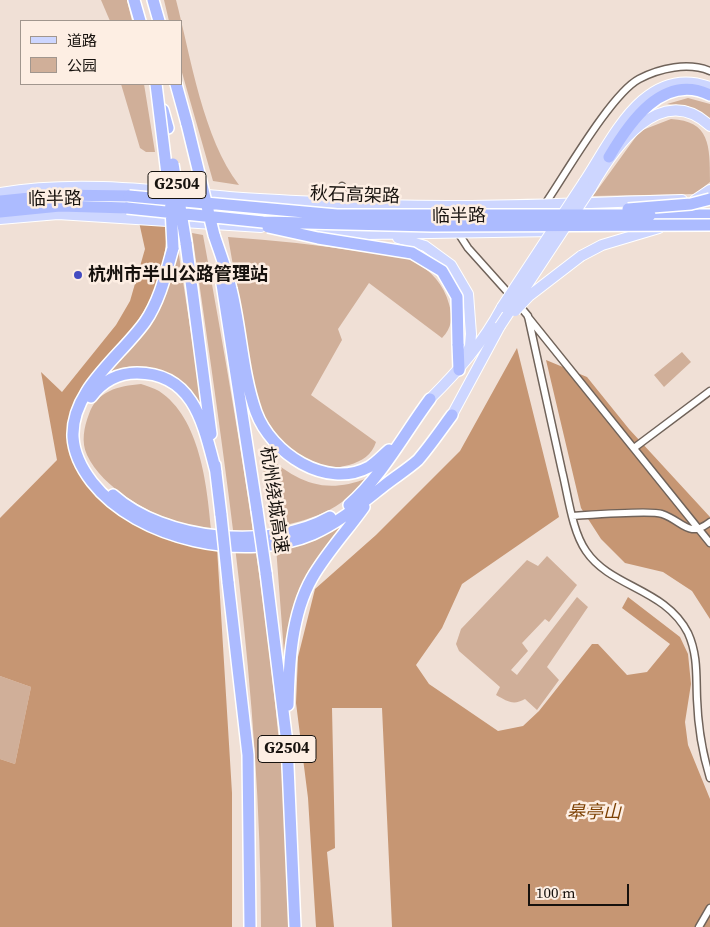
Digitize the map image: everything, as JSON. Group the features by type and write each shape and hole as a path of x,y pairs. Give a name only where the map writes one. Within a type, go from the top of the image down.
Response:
{"highway":[{"path":"134,0 140,20"},
{"path":"153,0 159,20"},
{"path":"156,85 171,207 173,248 162,288 146,321 94,382 77,410 73,424 73,440 77,457 86,474 98,490 124,513 157,529 193,541 242,546 276,544 313,534 341,518 417,460 452,415"},
{"name":"G2504","path":"156,85 168,128 186,243 216,472 248,755 250,927"},
{"name":"杭州绕城高速","path":"176,85 214,235 266,573 287,743 294,927"},
{"path":"609,157 641,110 655,100 682,90 694,90 710,95"},
{"name":"秋石高架路","path":"0,201 59,195 111,196 337,215 710,215"},
{"path":"602,215 631,208 691,204 710,200"},
{"name":"秋石高架路","path":"0,212 60,206 127,208 263,222 432,226 710,225"},
{"path":"228,218 318,238 412,253 442,271 457,297 459,370"},
{"path":"214,235 231,289 250,392 257,414 273,439 294,460 322,472 338,473 369,467 404,434"},
{"path":"216,472 197,410 187,395 172,380 151,373 131,373 114,377 97,388 88,402 79,431 81,446 89,466 101,483 120,501 169,527 242,538 275,535 324,521 360,496 430,399"},
{"path":"287,743 289,674 300,608 311,580 326,556 374,493"}],"main road":[{"path":"452,415 500,326 588,185 626,118 644,98 671,84 683,81 710,87"},
{"path":"430,399 459,370 490,330 502,308 588,185 609,157 639,126 662,112 677,110 690,112 710,126"},
{"name":"临半路","path":"0,193 22,189 137,189 341,204 545,204 710,200"},
{"path":"695,200 710,190"},
{"name":"临半路","path":"0,219 58,214 159,219 367,234 458,234 660,227 710,230"},
{"path":"500,326 529,296 581,256 602,245 660,227"},
{"path":"367,234 401,239 425,246 451,266 468,294 470,316 470,346 459,370"}],"street":[{"path":"545,204 614,102 638,79 671,67 703,68 710,71"},
{"path":"341,204 342,186"},
{"path":"452,205 458,234 528,316 710,543"},
{"path":"528,316 572,516 586,551 610,573 655,596 678,617 687,631 694,648 698,669 697,698 701,743 710,778"},
{"path":"634,448 710,391"},
{"path":"572,516 661,513 693,530 700,530 710,522"},
{"path":"699,927 710,908"}],"green space":[{"path":"101,0 127,0 132,20 110,20"},
{"path":"164,0 176,0 181,20 169,20"},
{"path":"182,23 207,121 227,166 239,185 213,181 182,72"},
{"path":"121,85 144,85 155,152 146,152 140,148"},
{"path":"688,98 710,104 710,119 688,106 667,104"},
{"path":"671,119 694,124 705,137 708,146 710,182 695,194 593,196 640,131"},
{"path":"139,222 167,225 166,244 159,278 136,323 82,389 72,413 69,436 73,457 82,477 95,494 112,509 132,523 161,537 217,548 232,793 232,927 0,927 0,759 15,764 31,687 0,676 0,518 57,460 41,372 62,392 116,325 130,301 145,249"},
{"path":"192,233 203,235 233,407 260,580 280,753 292,927 261,927 255,753 248,666 217,406"},
{"path":"228,237 296,243 402,257 426,269 440,284 447,297 451,318 450,326 442,338 369,283 338,329 342,340 311,395 376,442 372,451 358,462 332,468 317,466 304,460 292,452 282,441 264,416 257,402"},
{"path":"178,249 203,411 196,400 179,382 159,370 135,366 116,370 100,379 153,318 165,296"},
{"name":"皋亭山","path":"517,348 559,517 462,584 442,628 416,665 429,684 498,731 523,726 539,711 592,644 598,644 627,675 647,672 670,644 622,608 628,597 680,637 688,654 691,684 685,722 688,745 710,799 710,927 392,927 382,708 332,708 335,848 327,852 334,927 316,927 308,798 296,703 298,657 315,589 376,535 460,451"},
{"path":"682,352 691,362 664,387 654,375"},
{"path":"546,360 587,377 629,429 710,517 710,619 692,591 663,572 625,563 601,539 581,508"},
{"path":"141,384 159,391 173,403 184,418 199,454 204,473 211,529 184,525 157,514 129,499 104,478 94,467 87,455 84,445 85,429 89,414 97,400 109,391 117,388"},
{"path":"261,451 286,470 310,483 337,486 368,478 347,499 336,506 312,517 271,528"},
{"path":"343,523 303,584 294,607 284,653 276,547"},
{"path":"547,556 577,585 549,622 545,619 522,643 528,651 511,670 517,675 577,597 588,607 547,667 559,680 537,710 525,699 513,702 496,695 500,687 459,651 456,644 461,629 527,560 538,566"},
{"path":"0,676 31,687 15,764 0,759"}],"place":[{"name":"杭州市半山公路管理站","path":"78,275"}]}
